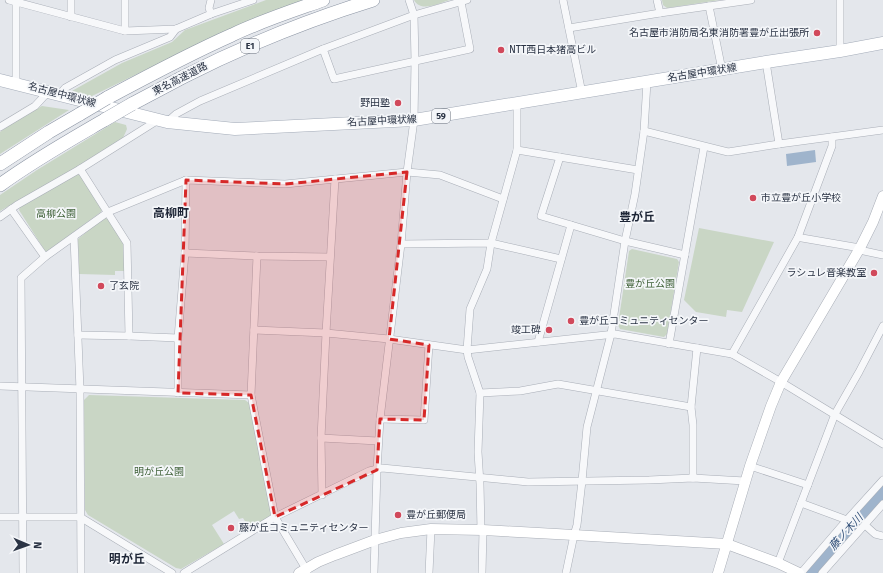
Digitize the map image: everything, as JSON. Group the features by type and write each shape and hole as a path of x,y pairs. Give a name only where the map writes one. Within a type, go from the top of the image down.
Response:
{"highway":[{"name":"東名高速道路","path":"0,164 49,132 107,98 175,62 233,34 323,0"},
{"name":"東名高速道路","path":"0,185 14,174 58,147 132,104 183,77 241,49 296,27 373,0"}],"main road":[{"name":"名古屋中環状線","path":"0,80 162,121 235,129 414,120 883,43"}],"street":[{"path":"71,0 71,16"},
{"path":"125,0 125,31"},
{"path":"211,0 209,8 211,14"},
{"path":"16,83 13,1 125,31 176,30 211,14 253,0"},
{"path":"374,573 378,441 414,120 414,15 409,0"},
{"path":"563,0 582,93"},
{"path":"657,0 660,13"},
{"path":"569,28 748,0"},
{"path":"840,0 840,51"},
{"path":"0,217 11,209 162,121 200,101 323,49 414,15 464,1 470,49 334,79 323,49"},
{"path":"709,6 722,70"},
{"path":"0,127 54,94 115,60 170,37 176,30"},
{"path":"766,62 779,144"},
{"path":"566,573 577,525 587,427 611,334 625,241 635,194 644,131 647,82"},
{"path":"482,573 482,530 478,452 480,393 467,350 470,309 487,268 491,243 517,150 517,103"},
{"path":"644,131 728,152 883,130"},
{"path":"732,354 798,237 832,146 832,137"},
{"path":"669,344 704,147"},
{"path":"517,150 638,170"},
{"path":"560,158 541,216 625,241 685,255"},
{"path":"80,169 127,243 129,336"},
{"path":"23,573 21,278 45,257 108,212 186,180 285,184 407,172 440,175 503,199"},
{"path":"322,495 321,438 335,179"},
{"path":"178,392 178,338 185,253 186,180"},
{"path":"718,573 745,481 771,406 782,382 860,248 873,222 883,196"},
{"path":"11,209 45,257"},
{"path":"538,342 571,225"},
{"path":"74,237 80,390 81,573"},
{"path":"798,237 860,248 864,251 883,255"},
{"path":"401,244 491,243 561,259"},
{"path":"185,253 330,257"},
{"path":"257,256 251,396 275,518 304,572 318,562 375,540 401,533 431,529 482,530 727,544 800,573 883,480"},
{"path":"778,563 835,414 883,326"},
{"path":"254,330 326,333 390,339 467,350 611,334 732,354 782,382 883,444"},
{"path":"78,335 178,338"},
{"path":"380,419 424,420 428,345"},
{"path":"693,478 693,425 691,407 697,348"},
{"path":"480,393 520,391 558,384 691,407"},
{"path":"0,386 251,396"},
{"path":"321,438 378,441"},
{"path":"750,466 808,485"},
{"path":"184,573 275,518 369,471 382,468 528,482 693,478 745,481"},
{"path":"801,503 847,520"},
{"path":"822,573 883,504"},
{"path":"0,517 80,517 172,573"},
{"path":"865,525 875,534 883,536"},
{"path":"430,573 431,529"}],"highlighted area":[{"path":"407,172 389,339 429,345 424,420 380,419 377,470 275,517 251,395 178,393 186,180 285,184"}],"green space":[{"path":"266,0 308,0 213,37 90,97 70,92 122,63 172,42 185,30"},
{"path":"414,0 450,0 426,7 417,4"},
{"path":"662,0 720,0 667,8 663,5"},
{"path":"42,106 69,110 0,154 0,132"},
{"path":"115,122 126,125 127,129 123,138 79,166 0,211 0,195 37,170"},
{"name":"高柳公園","path":"76,174 80,175 102,209 101,212 48,251 45,251 19,210 20,207"},
{"path":"104,218 109,219 125,244 125,271 115,271 115,275 79,274 78,239"},
{"path":"699,228 774,242 742,312 727,310 726,317 696,312 684,300"},
{"name":"豊が丘公園","path":"632,249 677,259 679,262 667,334 664,337 620,329 618,325 629,251"},
{"name":"明が丘公園","path":"89,395 245,400 249,403 271,514 270,517 249,528 243,518 239,519 234,511 212,525 224,544 181,569 176,568 88,515 85,510 84,400"}],"water":[{"path":"815,150 816,162 787,166 786,154"}],"waterway":[{"name":"藤ノ木川","path":"809,573 883,491"}],"place":[{"name":"名古屋市消防局名東消防署豊が丘出張所","path":"817,33"},
{"name":"NTT西日本猪高ビル","path":"501,50"},
{"name":"野田塾","path":"398,103"},
{"name":"市立豊が丘小学校","path":"753,198"},
{"name":"ラシュレ音楽教室","path":"874,273"},
{"name":"了玄院","path":"101,286"},
{"name":"豊が丘コミュニティセンター","path":"571,321"},
{"name":"竣工碑","path":"549,330"},
{"name":"豊が丘郵便局","path":"398,515"},
{"name":"藤が丘コミュニティセンター","path":"231,528"}],"district":[{"name":"高柳町","path":"171,213"},
{"name":"豊が丘","path":"637,217"},
{"name":"明が丘","path":"127,559"}]}
